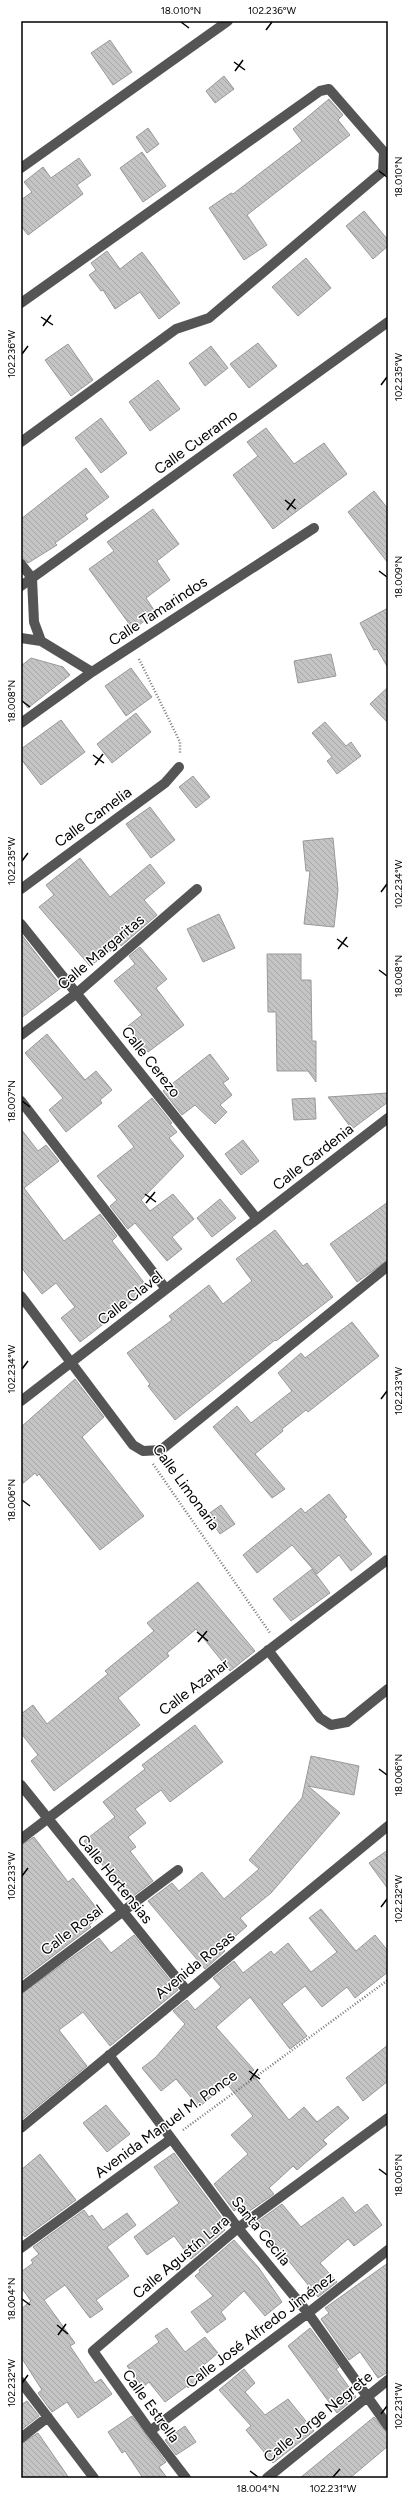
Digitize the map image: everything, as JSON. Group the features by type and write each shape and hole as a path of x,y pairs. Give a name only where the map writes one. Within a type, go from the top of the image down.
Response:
{"street":[{"path":"21,168 228,21"},
{"path":"21,303 320,91 329,89 384,152 382,171 209,318 176,329 21,442"},
{"name":"Calle Cueramo","path":"21,586 388,322"},
{"name":"Calle Tamarindos","path":"21,723 92,672 314,528"},
{"path":"21,564 32,578 34,622 41,641"},
{"path":"21,638 41,641 92,672"},
{"name":"Calle Camelia","path":"21,888 165,783 179,767"},
{"name":"Calle Margaritas","path":"21,1034 77,993 197,889"},
{"name":"Calle Cerezo","path":"21,924 257,1219"},
{"path":"21,1101 166,1289"},
{"name":"Calle Gardenia","path":"257,1219 388,1118"},
{"name":"Calle Clavel","path":"21,1400 257,1219"},
{"path":"144,1451 161,1450 388,1266"},
{"name":"Calle Limonaria","path":"21,1296 133,1445 144,1451"},
{"name":"Calle Azahar","path":"21,1839 387,1560"},
{"path":"268,1650 320,1718 331,1724 347,1722 388,1689"},
{"name":"Calle Hortensias","path":"21,1785 187,1991"},
{"name":"Avenida Rosas","path":"21,2128 388,1826"},
{"name":"Calle Rosal","path":"21,1988 178,1870"},
{"name":"Santa Cecila","path":"109,2056 238,2228 308,2314 388,2426"},
{"name":"Calle Agustín Lara","path":"93,2351 238,2228 388,2118"},
{"name":"Avenida Manuel M. Ponce","path":"21,2248 171,2139"},
{"name":"Calle José Alfredo Jiménez","path":"150,2432 308,2314 388,2250"},
{"name":"Calle Estrella","path":"93,2351 150,2432 186,2478"},
{"name":"Calle Jorge Negrete","path":"267,2478 388,2380"},
{"path":"21,2382 94,2478"},
{"path":"21,2438 48,2417"}],"path":[{"path":"132,646 156,690 180,742 179,767"},
{"name":"Calle Limonaria","path":"144,1451 277,1643"},
{"name":"Avenida Manuel M. Ponce","path":"171,2139 388,1980"}],"building":[{"path":"110,40 132,72 113,85 91,53"},
{"path":"224,76 234,89 215,103 206,91"},
{"path":"329,99 343,115 338,120 350,135 247,215 267,245 244,260 209,208 231,193 233,194 302,141 293,129"},
{"path":"148,128 159,144 147,153 136,137"},
{"path":"142,152 166,186 143,202 120,168"},
{"path":"79,158 91,175 77,185 83,194 28,235 21,226 21,200 32,192 24,182 43,167 51,178"},
{"path":"364,211 388,240 388,246 373,259 346,226"},
{"path":"107,251 120,269 142,252 180,303 159,319 140,292 115,309 103,290 101,291 89,275 96,270 91,263"},
{"path":"306,258 331,288 298,316 272,287"},
{"path":"258,343 277,366 249,388 230,364"},
{"path":"68,344 93,380 71,396 45,360"},
{"path":"211,346 228,368 205,386 189,363"},
{"path":"158,380 180,409 150,431 129,402"},
{"path":"101,418 127,453 101,473 75,438"},
{"path":"266,428 294,464 324,443 347,474 273,529 233,475 258,456 247,442"},
{"path":"86,468 109,497 85,515 88,519 55,543 57,545 28,563 21,558 21,519"},
{"path":"374,491 388,509 388,563 348,512"},
{"path":"153,509 179,544 157,561 170,580 146,598 156,613 133,629 89,569 114,551 107,542"},
{"path":"388,608 388,668 377,649 374,650 360,623"},
{"path":"331,654 336,676 298,683 294,661"},
{"path":"31,658 63,667 70,675 28,708 21,699 21,666"},
{"path":"131,668 152,697 126,716 105,686"},
{"path":"388,687 388,723 370,704"},
{"path":"136,713 151,732 112,763 97,744"},
{"path":"61,720 85,752 41,785 21,759 21,749"},
{"path":"325,722 346,746 351,742 361,756 337,774 327,761 332,757 312,733"},
{"path":"193,776 210,797 196,808 179,787"},
{"path":"150,807 175,840 151,858 126,824"},
{"path":"333,838 338,890 334,927 304,924 310,871 306,871 303,841"},
{"path":"80,858 110,897 150,864 165,883 144,900 157,915 121,946 120,944 90,966 39,907 54,895 46,885"},
{"path":"219,914 235,948 203,962 187,929"},
{"path":"21,934 62,987 21,1018"},
{"path":"140,947 167,979 156,988 184,1025 148,1052 128,1026 142,1015 114,981 135,964 129,956"},
{"path":"267,954 301,954 301,980 311,980 312,1041 316,1041 316,1082 308,1071 277,1071 276,1012 268,1012"},
{"path":"47,1034 85,1080 96,1071 112,1090 100,1100 102,1103 66,1132 49,1110 63,1098 25,1053"},
{"path":"210,1054 229,1079 223,1083 232,1095 220,1105 227,1112 215,1124 195,1105 182,1115 163,1091"},
{"path":"388,1093 388,1102 352,1129 328,1097"},
{"path":"152,1098 172,1123 170,1124 177,1132 169,1138 184,1156 141,1200 150,1211 173,1194 194,1219 172,1237 182,1249 167,1261 135,1223 128,1229 110,1206 117,1200 97,1176 134,1147 118,1126"},
{"path":"315,1098 316,1119 294,1120 292,1099"},
{"path":"21,1129 38,1151 46,1145 59,1161 24,1188 64,1241 100,1214 117,1236 112,1241 149,1289 80,1342 61,1318 75,1307 56,1283 42,1294 21,1267"},
{"path":"243,1140 259,1161 241,1175 225,1154"},
{"path":"220,1199 236,1218 212,1237 197,1218"},
{"path":"388,1202 388,1260 357,1282 330,1244"},
{"path":"275,1230 303,1266 307,1263 333,1297 276,1341 275,1340 175,1420 148,1386 150,1384 127,1353 172,1320 169,1316 209,1285 223,1304 252,1281 236,1259"},
{"path":"352,1322 379,1356 308,1412 306,1410 282,1429 283,1431 255,1454 285,1489 272,1498 213,1427 237,1406 251,1423 292,1391 278,1373 301,1353 305,1358"},
{"path":"75,1379 104,1417 82,1437 144,1516 100,1550 39,1474 37,1476 35,1473 21,1485 21,1427"},
{"path":"329,1494 347,1517 344,1519 372,1554 351,1571 339,1555 317,1574 292,1545 257,1573 243,1555 301,1508 305,1513"},
{"path":"221,1505 235,1524 220,1534 207,1515"},
{"path":"312,1569 330,1593 291,1621 273,1599"},
{"path":"198,1582 255,1651 230,1671 196,1629 167,1653 169,1656 118,1698 140,1725 54,1791 31,1761 38,1755 21,1733 21,1714 33,1705 47,1724 108,1674 105,1671 154,1631 147,1623"},
{"path":"195,1725 223,1762 170,1802 161,1790 135,1809 146,1823 128,1837 136,1847 130,1851 153,1881 129,1899 84,1841 115,1817 103,1802 145,1769 142,1765"},
{"path":"311,1756 359,1766 354,1795 308,1786 340,1813 271,1893 240,1918 247,1926 222,1948 225,1951 205,1969 148,1901 172,1883 179,1891 202,1872 224,1899 259,1869 249,1860 302,1798"},
{"path":"34,1837 68,1882 73,1878 102,1915 89,1925 91,1927 21,1980 21,1845"},
{"path":"388,1850 388,1889 369,1863"},
{"path":"321,1909 356,1951 375,1935 388,1951 388,1972 355,1998 347,1987 322,2007 305,1986 282,2004 307,2036 290,2049 250,1997 216,2027 254,2070 251,2072 289,2120 304,2107 317,2122 338,2106 349,2118 323,2140 327,2144 297,2170 293,2166 269,2188 274,2194 248,2212 241,2206 234,2211 214,2184 248,2154 231,2135 253,2116 227,2084 199,2107 176,2079 161,2091 142,2068 155,2058 185,2024 173,2011 187,2000 195,2010 221,1987 213,1978 234,1961 243,1973 271,1951 274,1955 288,1943 311,1972 337,1952 309,1918"},
{"path":"134,1935 178,1990 110,2046 83,2012 59,2030 87,2066 21,2120 21,1994 99,1938 111,1953"},
{"path":"388,2045 388,2081 363,2101 346,2078"},
{"path":"106,2105 130,2134 107,2152 83,2123"},
{"path":"174,2153 227,2225 223,2228 225,2230 191,2259 174,2236 147,2255 134,2237 179,2203 154,2167"},
{"path":"40,2154 76,2200 25,2237 21,2232 21,2170"},
{"path":"343,2197 355,2213 367,2204 382,2225 354,2246 348,2239 320,2263 337,2282 318,2297 257,2222 282,2204 301,2227"},
{"path":"84,2210 89,2217 92,2215 103,2230 127,2213 136,2225 107,2247 129,2276 96,2300 103,2309 90,2318 65,2285 44,2300 75,2343 70,2346 95,2383 101,2379 112,2394 78,2418 67,2402 52,2412 38,2393 42,2390 21,2357 21,2309 31,2301 21,2287 21,2272 33,2263 31,2260 39,2254 33,2247"},
{"path":"234,2240 259,2268 282,2302 265,2316 244,2291 221,2312 226,2319 207,2333 191,2312 213,2296 195,2276 200,2272 199,2270"},
{"path":"388,2263 388,2372 378,2378 360,2352 349,2360 321,2319 329,2313 325,2308"},
{"path":"167,2328 185,2352 205,2337 218,2353 199,2369 204,2376 165,2402 149,2382 143,2387 127,2366 159,2342 155,2336"},
{"path":"310,2328 339,2367 336,2369 356,2397 337,2413 288,2346"},
{"path":"244,2369 255,2383 245,2392 265,2415 288,2399 314,2431 273,2463 246,2430 251,2426 219,2390"},
{"path":"27,2401 39,2416 21,2430 21,2405"},
{"path":"132,2416 166,2462 159,2467 167,2478 143,2478 125,2451 122,2453 108,2432"},
{"path":"374,2417 388,2433 388,2446 350,2478 300,2478"},
{"path":"185,2426 196,2442 176,2455 165,2440"},
{"path":"38,2433 69,2478 21,2478 21,2444"}]}
